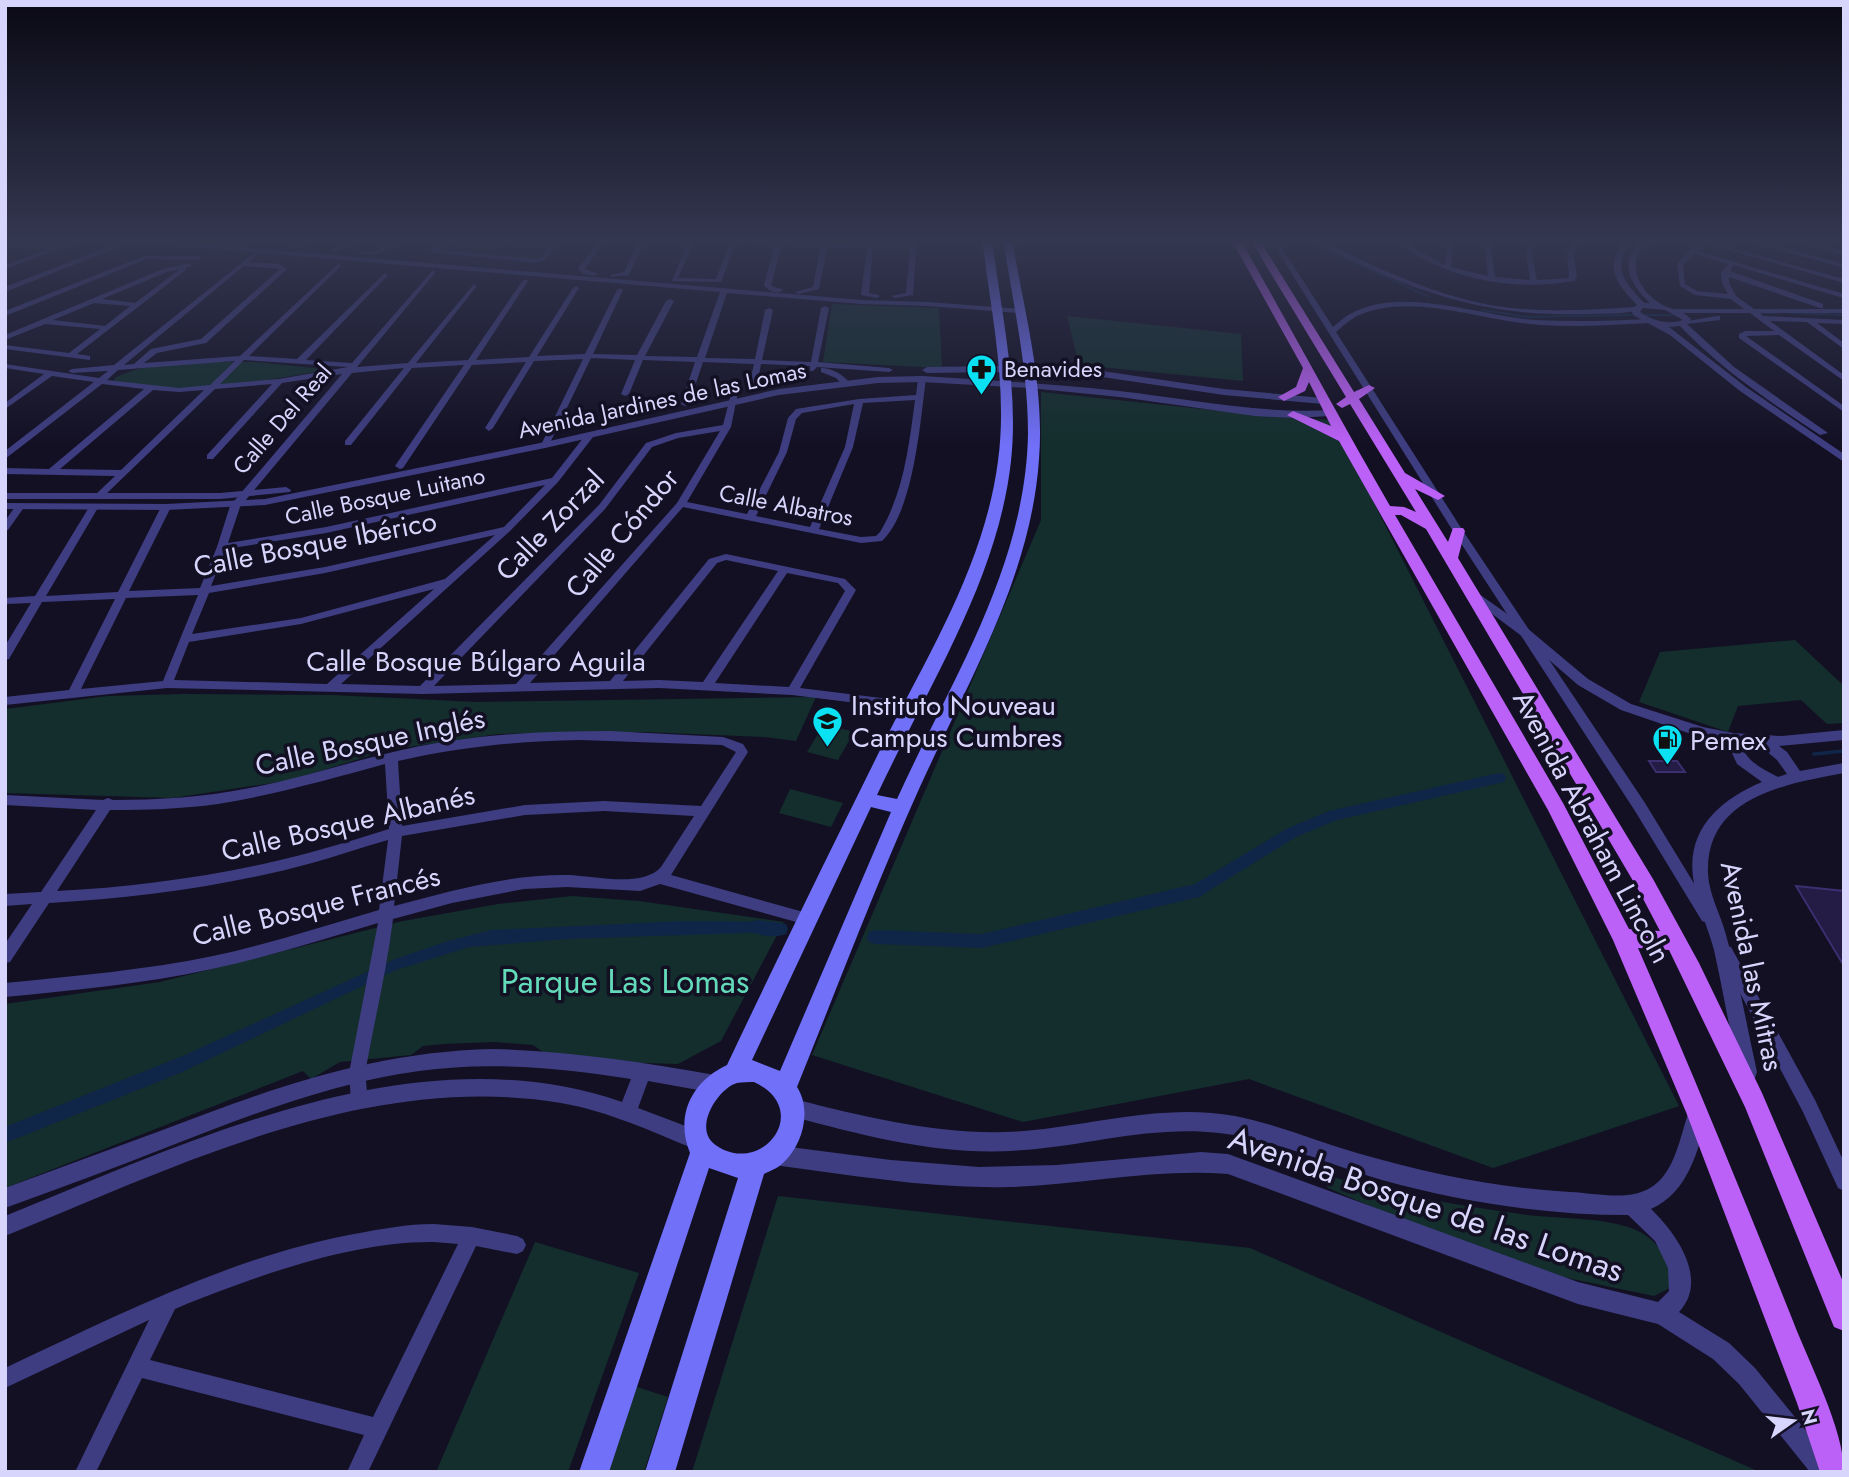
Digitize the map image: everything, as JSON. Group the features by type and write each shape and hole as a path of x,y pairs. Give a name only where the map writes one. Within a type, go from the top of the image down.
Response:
{"main road":[{"path":"700,1146 723,1166 737,1168 764,1161 786,1141 793,1125 789,1097 902,808 982,635 1018,539 1033,458 1029,378 1018,308"},
{"name":"Avenida Abraham Lincoln","path":"1275,308 1556,808 1623,938 1698,1112 1807,1391 1835,1472"},
{"path":"1296,308 1616,832 1676,941 1754,1101 1844,1317"},
{"path":"594,1472 700,1146 695,1125 697,1110 704,1096 725,1078 807,919 957,611 991,529 1005,460 1002,376 995,310"},
{"path":"1284,397 1301,389 1309,368"},
{"path":"1331,407 1369,388"},
{"path":"1331,407 1369,427"},
{"path":"1291,415 1324,426 1347,440"},
{"path":"1399,475 1438,496"},
{"path":"1386,510 1398,509 1409,513 1433,530"},
{"path":"1451,558 1458,530"},
{"path":"866,799 902,808"},
{"path":"1623,938 1676,941"},
{"path":"725,1078 755,1071 768,1074 789,1097"},
{"path":"660,1472 764,1161"}],"street":[{"path":"5,338 75,308"},
{"path":"70,356 133,308"},
{"path":"5,456 102,381 189,308"},
{"path":"136,366 149,354 203,341 240,308"},
{"path":"100,495 294,308"},
{"path":"300,360 352,308"},
{"name":"Calle Del Real","path":"243,495 402,308"},
{"path":"348,443 457,308"},
{"path":"400,466 507,308"},
{"path":"489,428 563,308"},
{"path":"547,440 611,308"},
{"path":"625,394 641,356 667,308"},
{"path":"685,404 718,308"},
{"path":"967,308 1018,311"},
{"path":"1318,308 1523,631 1640,807 1717,935 1842,1174"},
{"path":"1333,331 1343,319 1370,308"},
{"path":"1442,308 1545,323 1684,323 1710,318 1844,322"},
{"path":"1459,312 1469,308"},
{"path":"1500,308 1549,313 1624,308"},
{"path":"1638,308 1636,313 1681,340 1743,389 1843,455"},
{"path":"1664,308 1676,311 1844,311"},
{"path":"1827,308 1833,310"},
{"path":"813,366 825,309"},
{"path":"1748,309 1844,379"},
{"path":"752,390 769,310"},
{"path":"1676,311 1687,318 1684,323"},
{"path":"1700,311 1710,318"},
{"path":"1808,320 1844,347"},
{"path":"44,321 108,328"},
{"path":"1684,323 1704,345 1843,455"},
{"path":"1778,333 1745,333 1742,336 1844,410"},
{"path":"5,347 87,358"},
{"path":"5,407 55,372 243,358 300,360 368,368 532,358 641,356 890,370"},
{"path":"5,366 150,388 211,389 279,382 351,368"},
{"path":"813,366 843,379"},
{"name":"Avenida Jardines de las Lomas","path":"5,506 235,506 294,498 547,440 685,404 808,387 890,370 1029,378 1255,413 1291,415 1331,407"},
{"name":"Avenida Jardines de las Lomas","path":"1029,378 1102,374 1284,397 1331,407"},
{"name":"Avenida Jardines de las Lomas","path":"5,496 243,495 329,483 400,466 590,435 734,398 752,390 843,379 1002,376"},
{"path":"751,516 783,452 796,414 810,407 919,397 922,379"},
{"path":"210,457 279,382"},
{"path":"52,471 150,388"},
{"path":"1254,395 1263,398 1269,405 1264,412 1255,413"},
{"name":"Calle Albatros","path":"681,504 861,540 883,537 902,495 913,461 919,397"},
{"path":"1284,397 1278,405 1291,415"},
{"name":"Calle Cóndor","path":"520,687 681,504 727,427 734,398"},
{"path":"814,529 849,447 859,401"},
{"name":"Calle Zorzal","path":"423,690 602,507 649,445 727,427"},
{"path":"331,687 507,529 555,480 590,435"},
{"path":"5,471 123,473"},
{"name":"Calle Bosque Luitano","path":"222,547 326,530 555,480"},
{"path":"167,684 222,547 235,506 243,495"},
{"path":"5,528 20,506"},
{"path":"5,656 94,506"},
{"path":"73,693 166,507"},
{"name":"Calle Bosque Ibérico","path":"5,600 204,591 325,570 507,529"},
{"path":"614,684 713,561 732,558 841,581 850,590 792,691"},
{"path":"707,686 784,570"},
{"path":"186,639 301,621 451,581"},
{"path":"1469,591 1523,631 1562,666 1609,698 1660,719 1733,738 1806,740 1844,735"},
{"name":"Calle Bosque Búlgaro Aguila","path":"5,701 167,684 423,690 614,684 792,691 946,710"},
{"name":"Calle Bosque Inglés","path":"5,800 182,803 218,799 290,784 391,757 497,739 608,735 723,741 740,747 741,752 703,811"},
{"path":"1733,738 1734,749 1743,763 1775,782"},
{"path":"1763,740 1782,756 1796,776"},
{"path":"359,1100 357,1073 382,947 397,832 391,757"},
{"name":"Avenida las Mitras","path":"1754,1101 1717,935 1700,874 1701,846 1709,829 1726,807 1775,782 1844,768"},
{"path":"5,957 108,803"},
{"name":"Calle Bosque Albanés","path":"5,900 111,894 238,874 310,858 397,832 525,810 604,806 703,811"},
{"path":"703,811 660,878 807,919"},
{"name":"Calle Bosque Francés","path":"5,990 94,981 241,956 477,892 526,883 567,881 640,885 660,878"},
{"path":"5,1198 196,1126 357,1073 421,1062 515,1058 725,1078"},
{"path":"627,1113 643,1072"},
{"path":"5,1226 206,1147 359,1100 470,1086 559,1093 627,1113 700,1146"},
{"name":"Avenida Bosque de las Lomas","path":"789,1097 889,1132 972,1141 1049,1138 1183,1122 1217,1123 1249,1129 1358,1163 1444,1183 1555,1202 1632,1205 1657,1196 1673,1183 1683,1164 1698,1112"},
{"name":"Avenida Bosque de las Lomas","path":"764,1161 994,1176 1049,1175 1201,1162 1228,1164 1578,1293 1662,1314 1691,1330 1730,1360 1825,1472"},
{"path":"1632,1205 1662,1234 1679,1266 1680,1295 1662,1314"},
{"path":"5,1378 168,1303 237,1275 328,1246 419,1233 472,1236 517,1245"},
{"path":"357,1472 472,1236"},
{"path":"85,1472 168,1303"},
{"path":"138,1367 378,1428"}],"green space":[{"path":"831,308 939,308 942,368 823,362"},
{"path":"1067,316 1241,334 1243,381 1079,365"},
{"path":"256,362 323,371 223,387 181,389 114,381 128,372 163,365"},
{"path":"1041,392 1288,418 1332,420 1679,1106 1493,1168 1249,1079 1023,1122 812,1055 1041,520"},
{"path":"1795,640 1844,686 1844,723 1827,724 1801,700 1738,706 1728,732 1639,702 1660,652"},
{"path":"333,695 476,702 816,697 796,741 765,737 644,732 498,734 388,750 291,780 173,798 5,793 5,709 108,696"},
{"path":"824,724 854,732 838,760 807,752"},
{"path":"790,789 843,803 831,827 779,813"},
{"name":"Parque Las Lomas","path":"572,896 639,901 784,922 721,1041 678,1064 612,1062 543,1052 533,1045 495,1042 423,1046 411,1055 340,1062 311,1079 303,1071 5,1188 5,1004 160,982 403,921 498,904"},
{"path":"1329,1176 1453,1204 1626,1226 1646,1236 1658,1247 1666,1261 1672,1287 1654,1296 1548,1274 1391,1215 1328,1188 1323,1179"},
{"path":"778,1196 1250,1248 1760,1472 692,1472"},
{"path":"535,1242 639,1273 568,1472 436,1472"},
{"path":"628,1384 668,1397 644,1472 600,1472"}],"water":[{"path":"684,921 777,922 773,932 568,939 469,947 396,970 180,1073 5,1143 5,1127 185,1055 395,959 448,941 491,930"}],"building":[{"name":"Pemex","path":"1649,761 1677,761 1685,772 1656,772"},
{"path":"1796,886 1844,891 1844,966"}],"waterway":[{"path":"1482,310 1527,317 1632,315"},
{"path":"1760,313 1778,313"},
{"path":"1790,313 1844,315"},
{"path":"1645,315 1672,315"},
{"path":"1814,754 1844,751"},
{"path":"875,937 982,941 1199,890 1291,833 1334,815 1499,778"},
{"path":"757,927 780,929"}],"place":[{"name":"Benavides","path":"981,396"},
{"name":"Instituto Nouveau Campus Cumbres","path":"828,748"},
{"name":"Pemex","path":"1667,767"}]}
